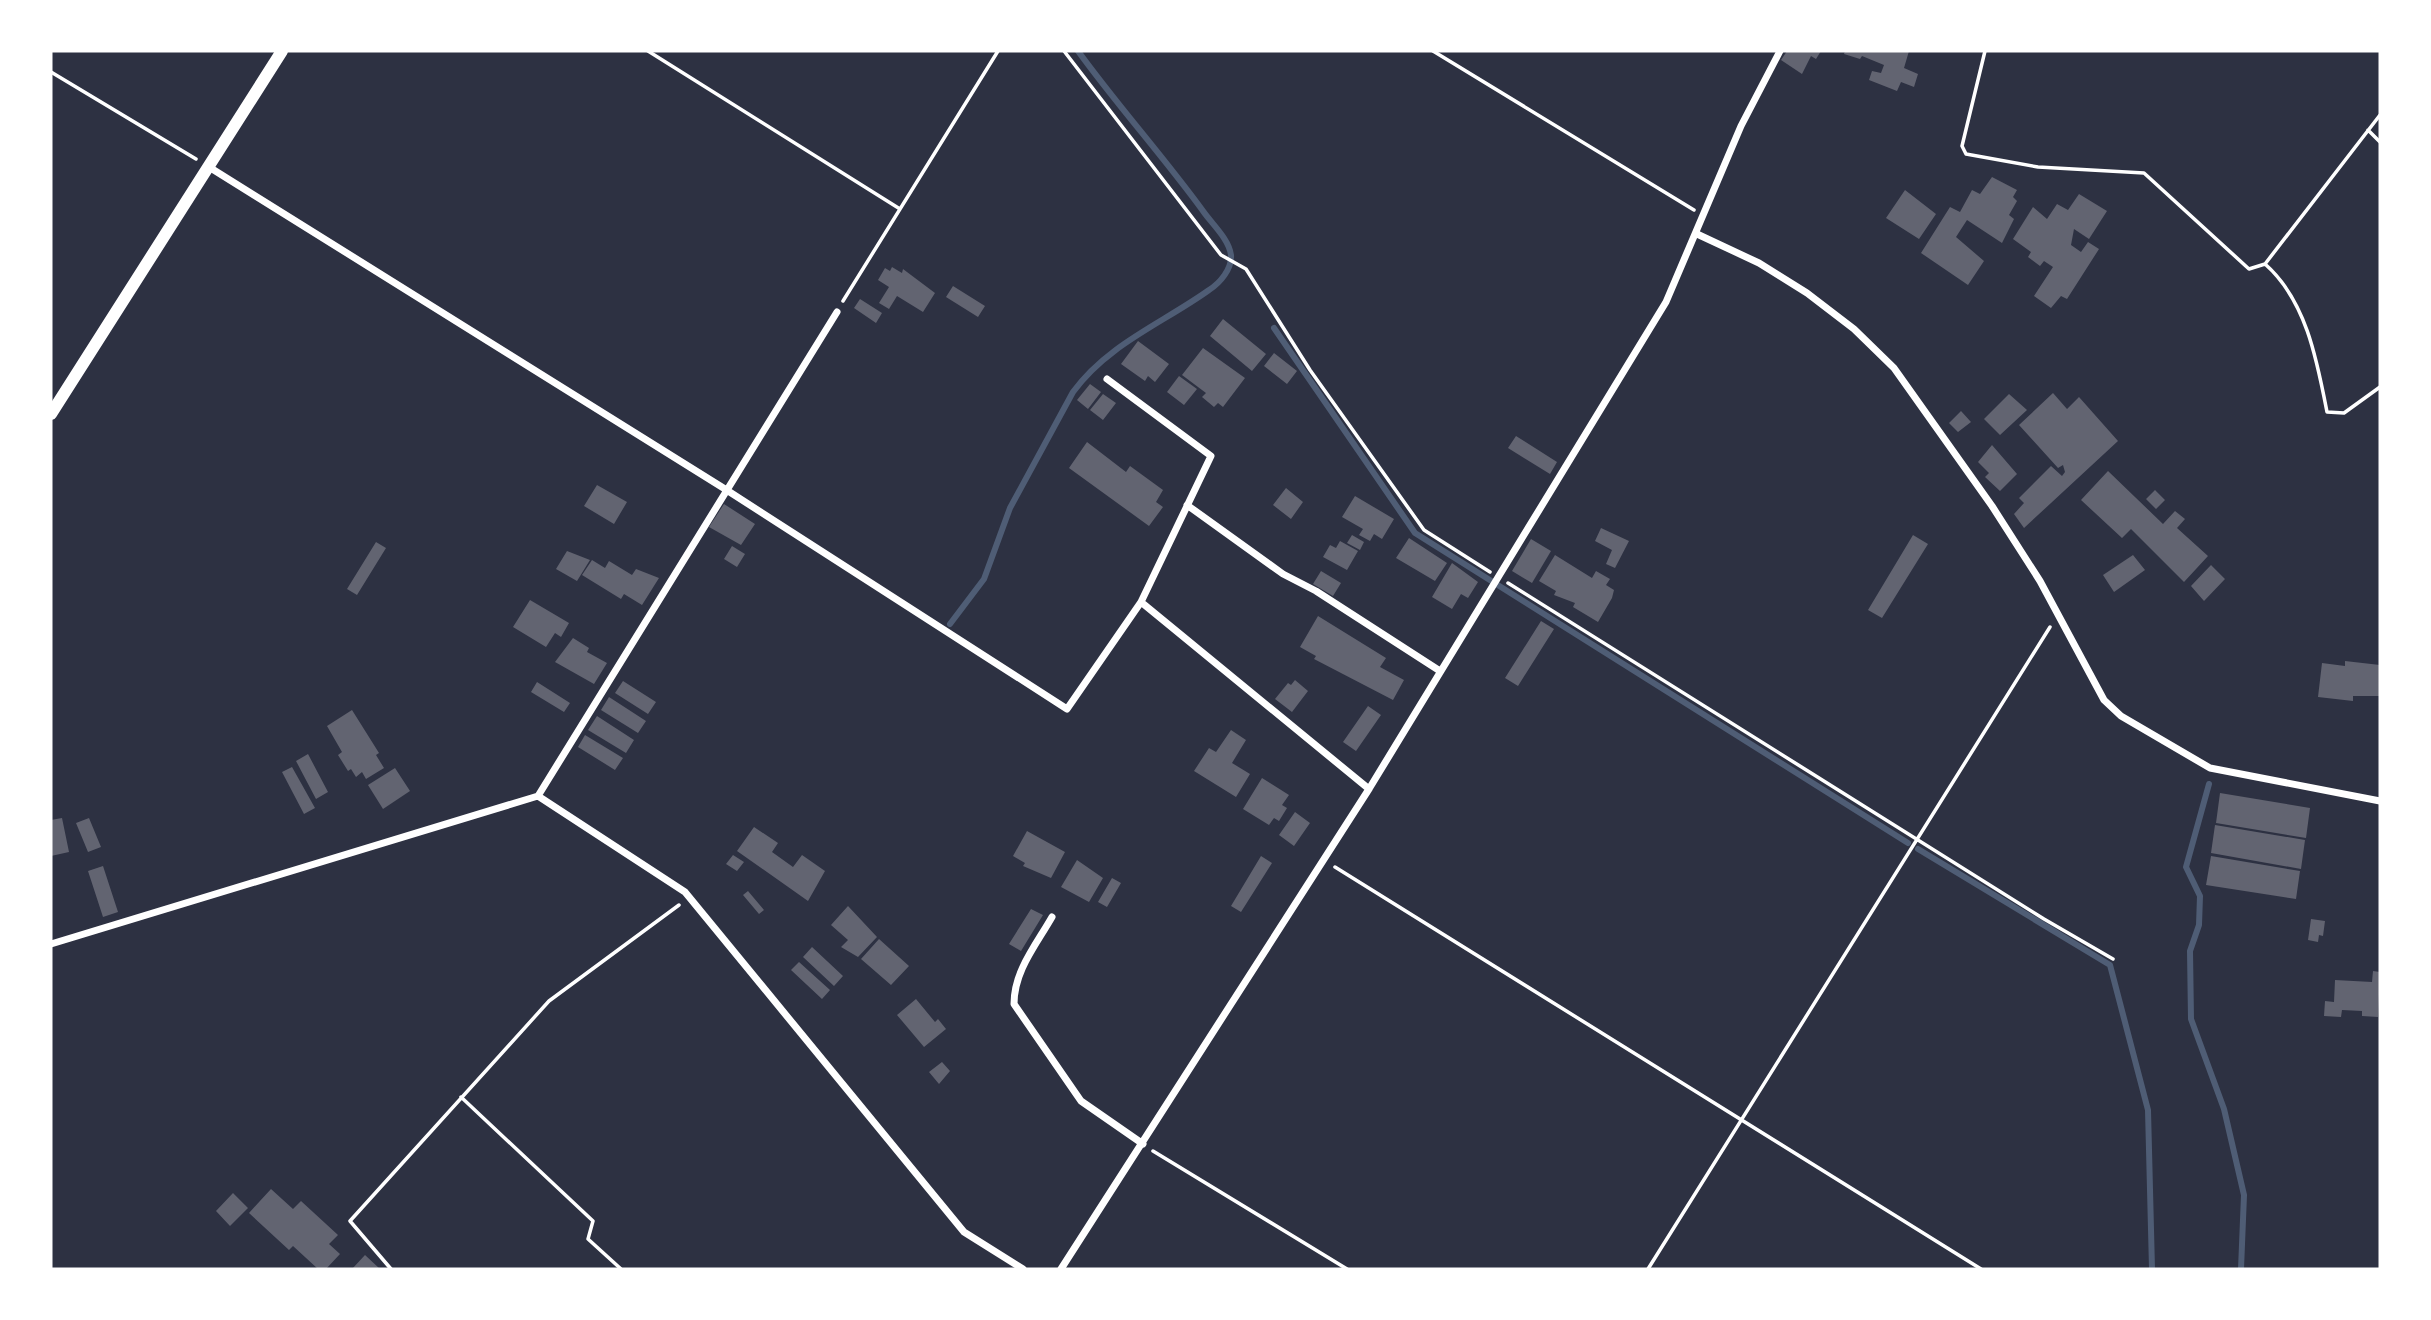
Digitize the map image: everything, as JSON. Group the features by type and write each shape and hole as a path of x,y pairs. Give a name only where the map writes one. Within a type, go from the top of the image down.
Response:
{"street":[{"path":"51,414 282,51"},
{"path":"1061,1269 1368,789 1667,302 1741,127 1780,51"},
{"path":"209,167 725,489 1067,709 1141,602 1211,456 1107,379"},
{"path":"1697,234 1759,263 1807,293 1854,329 1894,368 1992,506 2058,613 2104,700 2121,716 2210,768 2380,801"},
{"path":"51,944 538,796 836,312"},
{"path":"1187,505 1283,574 1316,591 1440,671"},
{"path":"1141,602 1368,789"},
{"path":"538,796 690,898 964,1232 1023,1269"},
{"path":"1052,917 1019,973 1014,987 1014,1004 1081,1101 1143,1144"}],"path":[{"path":"648,51 900,209"},
{"path":"836,312 998,51"},
{"path":"1064,51 1226,259 1246,268 1310,370 1424,530 1495,580 2113,959"},
{"path":"1433,51 1704,217"},
{"path":"1985,51 1962,146 1966,154 2038,167 2144,173 2249,269 2265,264 2380,115"},
{"path":"51,72 209,167"},
{"path":"2368,130 2380,142"},
{"path":"2265,264 2283,280 2297,306 2319,366 2326,412 2344,413 2380,387"},
{"path":"1648,1269 2058,613"},
{"path":"1321,859 1981,1269"},
{"path":"391,1269 350,1221 549,1000 690,898"},
{"path":"461,1097 593,1221 588,1239 621,1269"},
{"path":"1143,1144 1347,1269"}],"building":[{"path":"1787,51 1821,51 1816,59 1811,56 1802,74 1781,60"},
{"path":"1845,51 1909,51 1904,68 1918,74 1914,87 1901,82 1897,91 1869,80 1872,71 1881,73 1884,65 1862,56 1860,59 1844,54"},
{"path":"1992,177 2017,190 2013,197 2017,201 2009,215 2014,219 2002,243 1967,220 1956,237 1984,261 1968,285 1921,253 1950,207 1960,212 1972,190 1980,194"},
{"path":"1905,190 1936,214 1919,239 1886,218"},
{"path":"2079,194 2107,211 2089,239 2074,229 2071,245 2081,252 2088,242 2099,249 2067,299 2061,296 2051,308 2034,296 2053,267 2044,261 2040,266 2028,257 2031,252 2013,239 2033,207 2047,219 2057,204 2068,210"},
{"path":"892,267 902,273 903,269 935,293 923,312 897,296 889,309 879,303 889,287 878,280 885,268 890,271"},
{"path":"953,286 985,306 978,317 946,297"},
{"path":"860,299 882,313 876,323 854,308"},
{"path":"1223,319 1266,354 1252,371 1210,336"},
{"path":"1138,341 1169,364 1155,382 1148,376 1145,381 1121,364"},
{"path":"1203,348 1245,378 1223,407 1218,403 1214,407 1202,397 1206,393 1182,375"},
{"path":"1274,353 1297,371 1287,384 1264,366"},
{"path":"1179,376 1197,389 1184,405 1167,392"},
{"path":"1090,384 1101,392 1088,409 1077,400"},
{"path":"2053,393 2067,409 2079,397 2118,441 2024,528 2014,514 2024,503 2019,498 2051,466 2062,476 2065,472 2063,465 2058,468 2019,425"},
{"path":"1103,394 1116,403 1103,420 1090,410"},
{"path":"2009,394 2027,410 2000,435 1984,419"},
{"path":"1961,411 1971,422 1958,432 1949,423"},
{"path":"1516,436 1557,462 1550,474 1508,448"},
{"path":"1087,442 1126,472 1130,466 1163,490 1156,502 1163,507 1149,526 1069,468"},
{"path":"1992,445 2017,474 2000,491 1985,477 1989,473 1978,462"},
{"path":"2108,471 2163,524 2175,511 2185,519 2177,528 2208,556 2184,582 2131,529 2122,538 2081,500"},
{"path":"597,485 627,502 614,524 584,506"},
{"path":"1286,488 1303,502 1291,519 1273,505"},
{"path":"2155,490 2165,500 2156,509 2146,499"},
{"path":"1355,496 1394,519 1382,539 1374,534 1370,541 1359,535 1363,529 1342,517"},
{"path":"724,504 755,524 741,545 709,527"},
{"path":"1601,528 1629,541 1615,568 1606,564 1612,550 1595,541"},
{"path":"1352,535 1364,542 1360,550 1347,543"},
{"path":"1913,535 1928,544 1882,618 1868,610"},
{"path":"1409,538 1447,563 1435,581 1396,558"},
{"path":"1531,539 1551,551 1532,583 1512,571"},
{"path":"1340,541 1358,551 1347,570 1323,557 1330,545 1336,548"},
{"path":"376,542 386,548 357,595 347,589"},
{"path":"732,546 745,554 737,567 724,559"},
{"path":"567,551 590,560 577,581 556,569"},
{"path":"1555,555 1592,578 1596,571 1610,579 1606,585 1614,590 1612,598 1598,622 1573,607 1575,603 1554,595 1556,591 1539,581"},
{"path":"2133,555 2145,570 2114,592 2103,575"},
{"path":"592,560 605,568 609,561 632,575 636,569 659,578 642,605 624,594 621,599 582,575"},
{"path":"1452,563 1478,582 1468,598 1461,594 1452,609 1432,597"},
{"path":"2211,565 2225,579 2204,601 2191,586"},
{"path":"1321,571 1341,583 1333,596 1313,584"},
{"path":"530,600 569,623 561,637 555,633 546,647 513,627"},
{"path":"1318,616 1386,658 1380,667 1404,680 1393,700 1314,659 1316,656 1300,647"},
{"path":"1541,621 1554,629 1518,686 1505,678"},
{"path":"573,638 589,648 587,652 607,663 594,684 555,662"},
{"path":"2345,661 2380,665 2380,696 2353,696 2353,701 2318,697 2322,663 2345,666"},
{"path":"1295,680 1308,691 1292,712 1275,699 1288,683 1291,685"},
{"path":"623,681 656,702 648,714 615,693"},
{"path":"537,682 570,703 564,712 531,692"},
{"path":"609,697 646,721 638,733 601,710"},
{"path":"1368,706 1381,715 1356,751 1343,742"},
{"path":"352,710 379,753 376,755 384,768 366,779 362,772 356,777 351,769 348,771 338,755 342,752 327,726"},
{"path":"597,716 634,740 626,753 588,730"},
{"path":"1231,730 1246,740 1232,763 1250,774 1236,797 1194,771 1209,748 1216,752"},
{"path":"585,735 623,758 615,770 578,747"},
{"path":"308,754 328,792 316,799 296,761"},
{"path":"292,767 315,808 304,814 282,772"},
{"path":"395,768 410,791 383,809 368,785"},
{"path":"1262,778 1289,795 1282,805 1287,808 1279,821 1274,818 1269,825 1243,809"},
{"path":"2220,793 2310,808 2306,838 2216,823"},
{"path":"1295,812 1310,823 1294,846 1279,835"},
{"path":"62,818 69,852 51,856 51,820"},
{"path":"89,818 101,847 88,852 76,823"},
{"path":"2215,825 2305,840 2301,869 2211,853"},
{"path":"754,827 778,843 772,852 793,867 802,855 825,871 808,901 737,851"},
{"path":"1027,831 1065,852 1051,878 1023,866 1025,863 1013,856"},
{"path":"733,855 744,862 737,871 726,864"},
{"path":"1261,856 1272,863 1241,912 1231,906"},
{"path":"2211,856 2300,871 2296,899 2206,885"},
{"path":"1077,860 1103,878 1089,902 1061,887"},
{"path":"103,866 118,912 103,917 88,871"},
{"path":"1112,878 1121,883 1107,907 1098,902"},
{"path":"748,891 764,910 759,914 743,895"},
{"path":"848,906 877,937 858,957 841,947 848,940 831,925"},
{"path":"1031,909 1043,915 1021,951 1009,944"},
{"path":"2311,919 2325,921 2323,936 2319,935 2318,942 2308,940"},
{"path":"879,939 909,966 891,985 861,959"},
{"path":"812,947 843,976 834,986 803,957"},
{"path":"799,962 830,990 822,999 791,970"},
{"path":"2373,971 2380,972 2378,1017 2362,1016 2362,1011 2342,1010 2341,1017 2324,1016 2325,1001 2334,1002 2335,980 2372,982"},
{"path":"916,999 935,1022 938,1019 946,1029 924,1047 897,1015"},
{"path":"942,1062 950,1071 939,1084 929,1072"},
{"path":"271,1189 293,1209 301,1201 338,1235 329,1244 340,1254 326,1269 318,1269 293,1246 289,1250 249,1213"},
{"path":"233,1193 248,1208 230,1226 216,1211"},
{"path":"365,1255 380,1269 352,1269"}],"waterway":[{"path":"950,624 984,579 1010,508 1073,392 1087,375 1119,347 1213,287 1230,265 1230,249 1220,232 1078,51"},
{"path":"1274,328 1415,533 1908,843"},
{"path":"2209,784 2186,867 2200,896 2199,925 2190,951 2191,1019 2224,1109 2244,1195 2241,1269"},
{"path":"1918,849 2110,965 2148,1110 2152,1269"}]}
